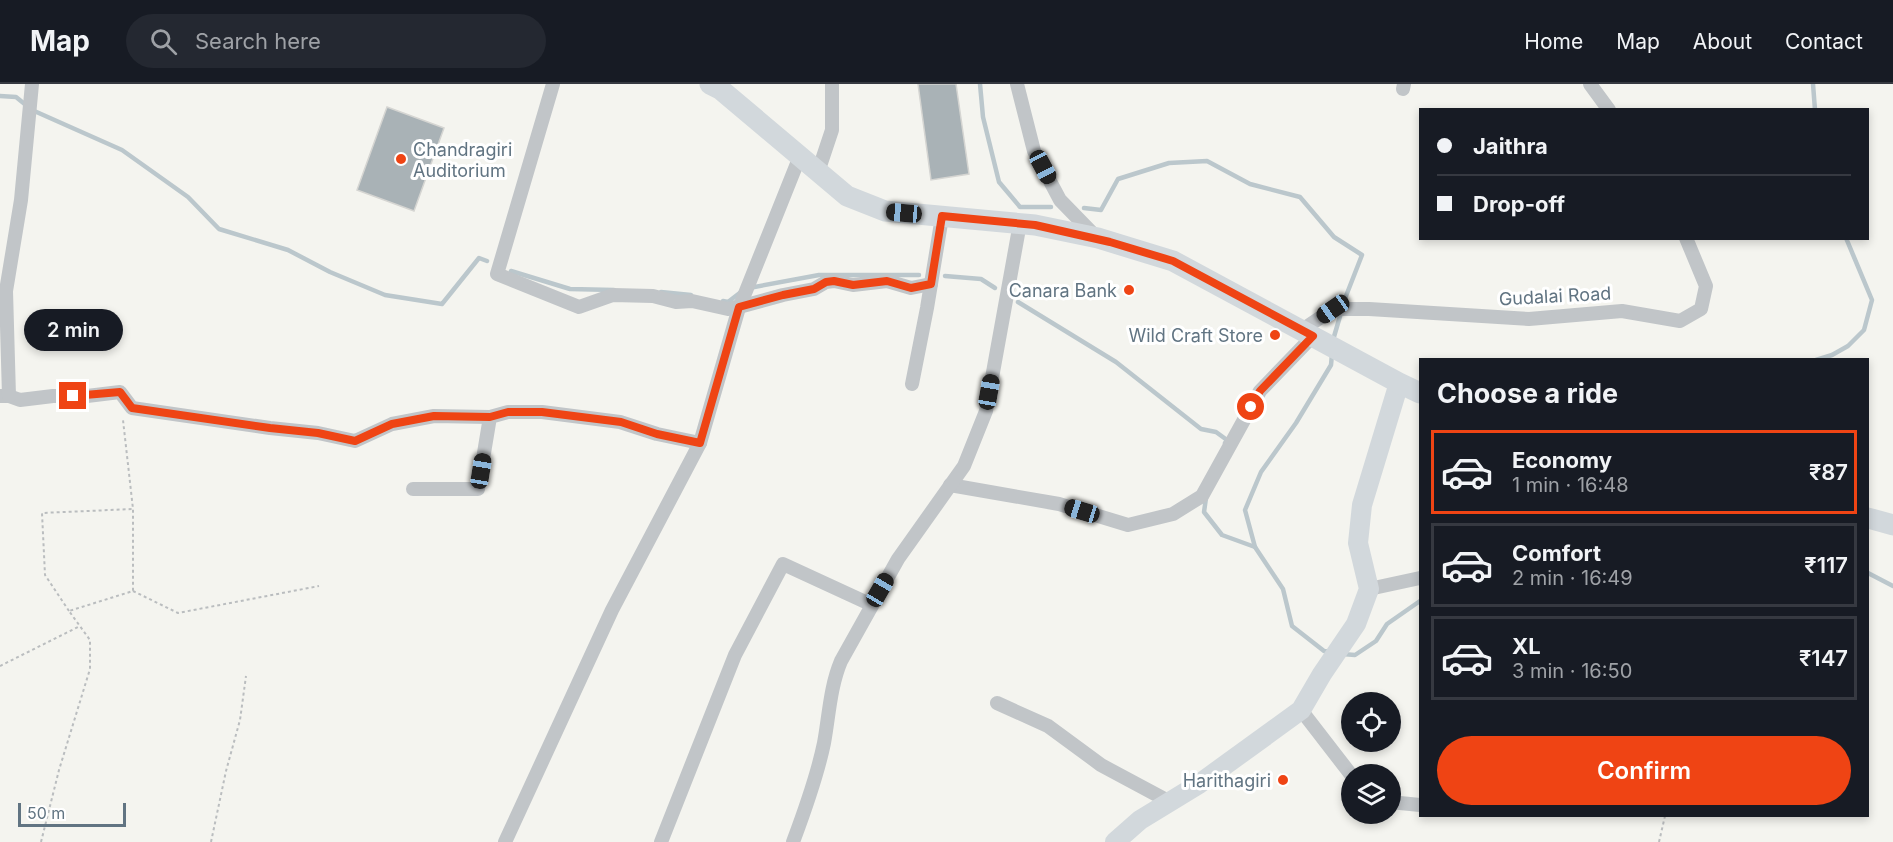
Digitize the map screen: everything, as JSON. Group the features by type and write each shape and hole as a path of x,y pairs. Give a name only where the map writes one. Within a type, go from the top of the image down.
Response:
{"main road":[{"path":"710,84 720,89 847,196 885,211 1020,224 1098,238 1173,261 1399,384 1419,393"},
{"path":"1869,518 1891,521"}],"street":[{"path":"32,84 21,200 6,291 5,396 20,400 120,392 132,408 318,433 355,441 392,424 434,416 490,417 508,412 542,412 621,422 657,434 700,443"},
{"path":"552,84 497,274 579,307 613,295 652,296 676,302 692,301 728,309 814,289 826,282 834,281 853,285 887,281 911,288 931,284"},
{"path":"818,172 832,130 832,84"},
{"path":"1017,84 1034,151 1054,190 1060,200 1098,238"},
{"path":"1590,84 1608,108"},
{"path":"505,842 612,610 700,443 740,306 800,156"},
{"path":"912,384 942,216"},
{"path":"793,842 806,808 824,744 834,677 841,661 898,559 964,466 986,411 1020,224"},
{"name":"Gudalai Road","path":"950,485 1059,504 1128,525 1173,514 1202,496 1260,391 1320,340 1333,309 1369,309 1529,319 1622,310 1680,321 1701,309 1706,286 1687,240"},
{"path":"1115,842 1140,820 1271,733 1301,710 1356,624 1369,589 1358,543 1362,505 1399,384"},
{"path":"413,489 478,489 490,417"},
{"path":"661,842 735,655 783,564 872,605"},
{"path":"1369,589 1419,578"},
{"path":"997,703 1048,726 1101,765 1170,802"},
{"path":"1301,710 1343,764"},
{"path":"1401,803 1419,805"}],"path":[{"path":"120,392 133,509 133,591"},
{"path":"41,842 58,770 90,669 90,640 45,575 42,513 133,509"},
{"path":"69,611 133,591 178,613 319,586"},
{"path":"0,666 80,626"},
{"path":"211,842 226,771 240,720 246,676"},
{"path":"1659,842 1665,817"}],"building":[{"path":"918,84 956,84 969,174 931,180"},
{"name":"Chandragiri Auditorium","path":"387,107 444,128 414,211 357,190"}],"waterway":[{"path":"980,84 983,117 999,182 1020,207 1051,207"},
{"path":"1813,84 1815,108"},
{"path":"0,96 16,97 32,110 122,150 188,197 219,229 288,250 330,272 385,295 442,304 479,258 487,261"},
{"path":"1084,208 1101,210 1118,179 1169,163 1207,161 1250,184 1300,197 1334,237 1362,255 1346,296 1333,340"},
{"path":"1822,358 1848,346 1864,330 1872,300 1847,240"},
{"path":"511,271 570,289 614,290"},
{"path":"749,288 819,275 919,275"},
{"path":"945,276 981,279 995,288"},
{"path":"661,292 691,295"},
{"path":"723,301 728,302 741,292"},
{"path":"1018,302 1116,362 1201,429 1216,432 1227,440 1225,443"},
{"path":"1331,652 1324,651 1292,626 1283,589 1255,547 1245,510 1261,472 1296,423 1331,365 1332,354"},
{"path":"1206,498 1204,512 1222,535 1255,547"},
{"path":"1869,574 1893,586"},
{"path":"1342,654 1355,655 1376,641 1387,624 1419,602"}],"place":[{"name":"Chandragiri Auditorium","path":"401,159"},
{"name":"Canara Bank","path":"1129,290"},
{"name":"Wild Craft Store","path":"1275,335"},
{"name":"Harithagiri","path":"1283,780"}],"route":[{"path":"73,396 120,392 132,408 318,433 355,441 392,424 434,416 490,417 508,412 542,412 621,422 657,434 700,443 739,307 814,289 826,282 834,281 853,285 887,281 911,288 931,284 942,216 1035,225 1122,245 1173,261 1313,336 1260,391 1251,407"}]}
